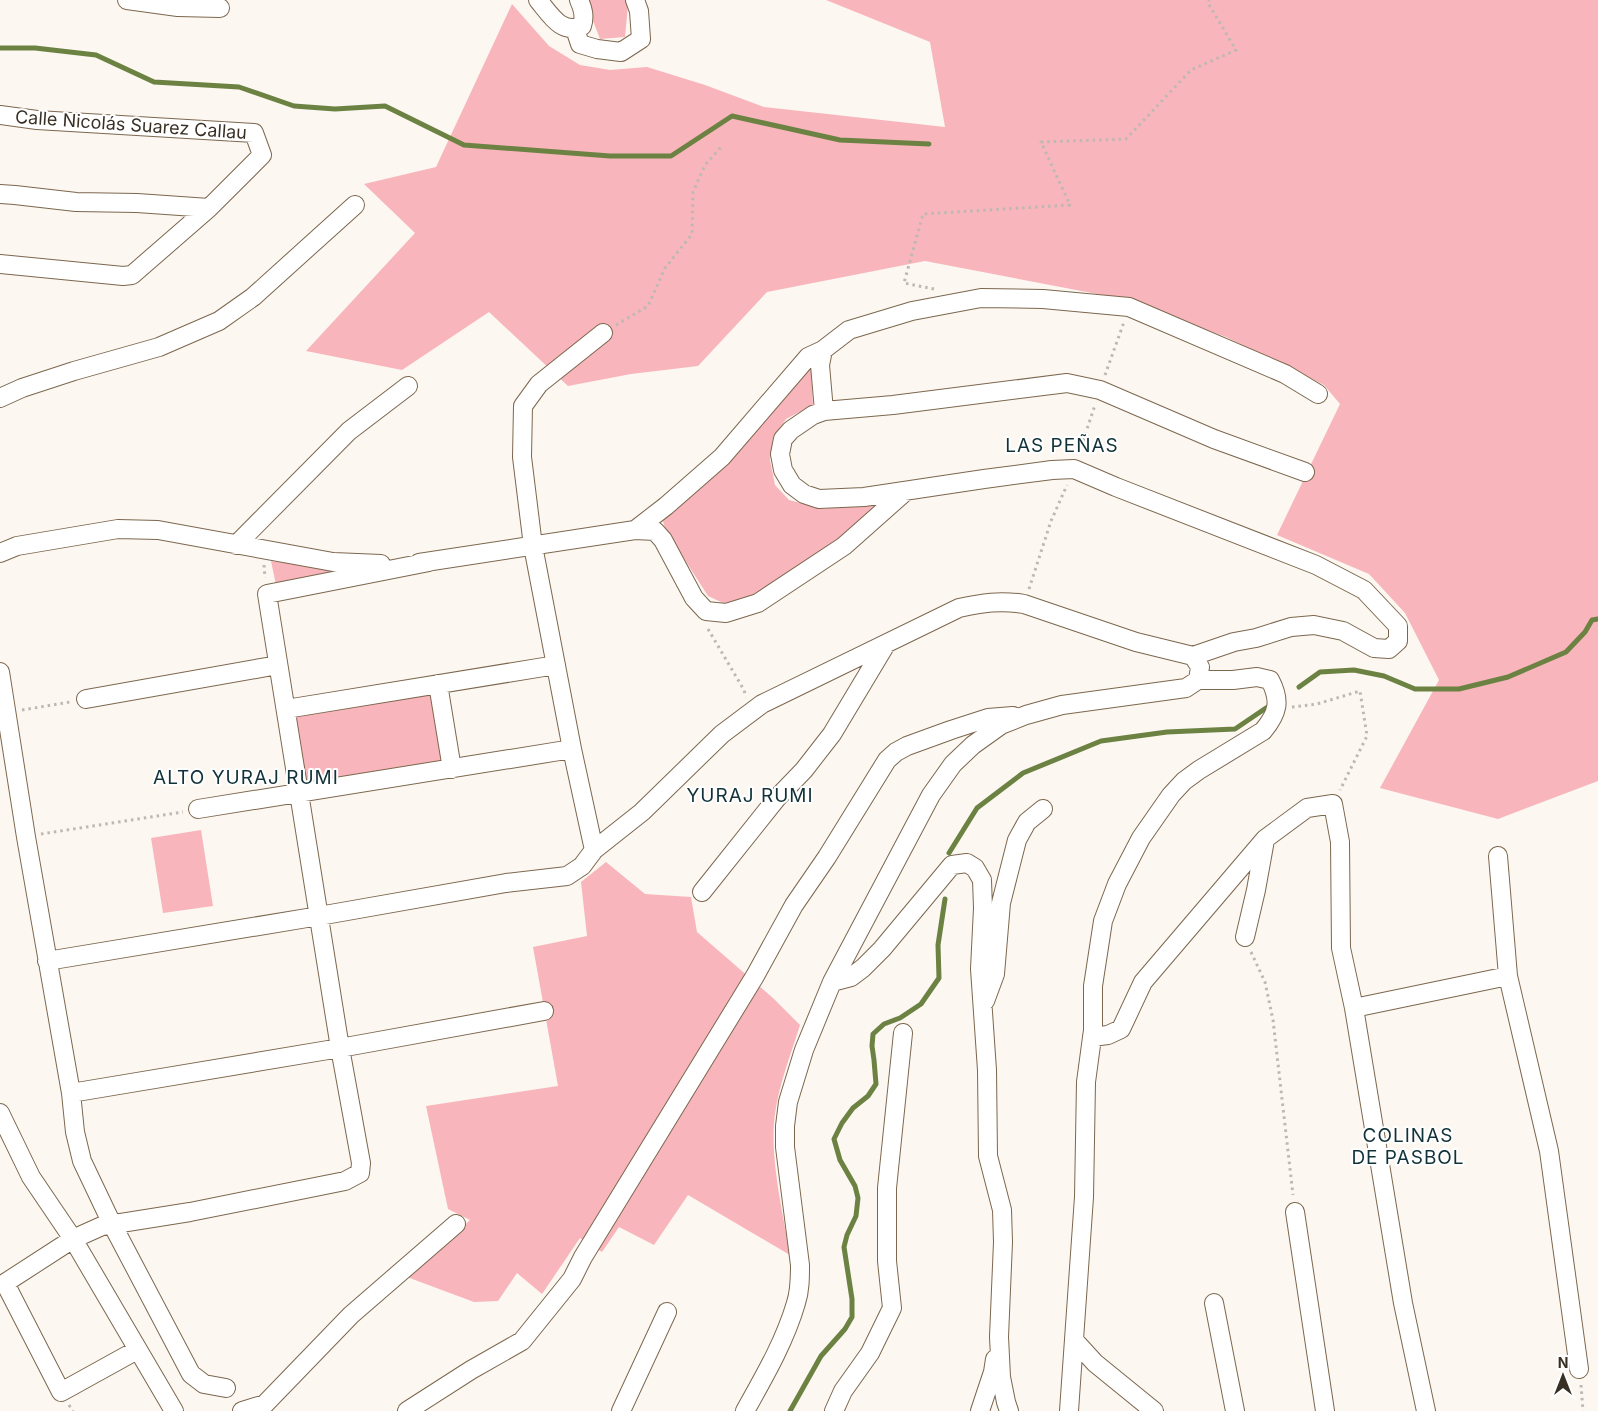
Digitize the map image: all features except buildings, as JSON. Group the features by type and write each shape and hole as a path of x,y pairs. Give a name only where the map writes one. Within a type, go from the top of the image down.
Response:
{"street":[{"path":"127,0 178,7 220,8"},
{"path":"538,0 555,21 565,27 574,29 582,26 584,19 580,0"},
{"path":"574,29 580,44 621,52 641,39 639,11 635,0"},
{"name":"Calle Nicolás Suarez Callau","path":"0,115 37,120 254,133 262,155 209,208"},
{"path":"0,194 76,202 137,203 209,208"},
{"path":"0,398 22,388 74,371 159,347 219,321 253,297 355,205"},
{"path":"0,264 123,276 132,275 209,208"},
{"path":"635,530 666,506 722,457 808,358 823,350 849,330 912,311 982,298 1043,299 1129,307 1285,374 1318,394"},
{"path":"594,850 572,749 534,546 522,457 523,406 539,384 603,333"},
{"path":"823,350 820,365 824,411"},
{"path":"47,961 319,916 506,882 568,876 582,866 594,850 642,812 722,734 762,704 958,608 987,602 1024,604 1136,642 1193,656 1234,642 1256,638 1291,627 1314,625 1343,631 1374,648 1389,649 1398,641 1398,626 1364,590 1316,565 1074,469 1052,470 864,497 819,499 804,494 792,485 783,470 780,454 783,439 791,430 813,415 824,411 893,405 1067,383 1100,390 1214,439 1305,472"},
{"path":"236,545 349,431 408,386"},
{"path":"137,1350 61,1392 5,1283 73,1239 102,1226 190,1212 344,1181 360,1173 361,1163 340,1048 267,594 429,562 635,530 655,531 663,540 694,598 706,611 726,613 758,603 844,546 906,491"},
{"path":"0,552 17,546 118,529 158,530 333,562 374,565 429,562"},
{"path":"702,892 777,798 804,770 832,734 886,644"},
{"path":"1193,656 1200,668 1198,680"},
{"path":"286,708 556,665"},
{"path":"86,699 278,666"},
{"path":"0,672 26,837 71,1093 75,1132 82,1161 112,1224 191,1374 204,1384 226,1388"},
{"path":"745,1411 786,1331 797,1302 800,1265 785,1147 785,1126 788,1102 804,1050 832,982 931,795 953,764 973,745 1001,725 1026,715 1062,705 1186,688 1198,680 1233,680 1257,677 1270,680 1276,690 1277,709 1271,721 1263,730 1184,781 1171,795 1141,838 1117,884 1103,921 1093,986 1092,1037 1086,1082 1084,1197 1069,1411"},
{"path":"438,684 452,768"},
{"path":"407,1411 471,1370 522,1341 572,1279 583,1257 755,976 794,905 887,760 907,746 988,718 1026,715"},
{"path":"198,809 572,749"},
{"path":"1092,1037 1121,1029 1143,982 1195,919 1265,840 1307,808 1333,804 1340,842 1341,948 1354,1008 1403,1303 1426,1411"},
{"path":"982,1008 995,974 1001,902 1017,840 1027,822 1043,809"},
{"path":"1245,937 1265,840"},
{"path":"1498,856 1508,976 1549,1151 1579,1369"},
{"path":"832,982 851,976 863,968 882,949 952,864 967,863 975,868 982,880 983,908 980,969 987,1070 988,1156 1002,1210 1003,1226 998,1338 993,1372 980,1411"},
{"path":"1354,1008 1508,976"},
{"path":"71,1093 544,1012"},
{"path":"834,1411 843,1391 870,1354 892,1308 887,1261 887,1188 903,1033"},
{"path":"0,1113 31,1177 73,1239 137,1350 172,1406 185,1411"},
{"path":"1295,1212 1325,1411"},
{"path":"242,1411 264,1404 351,1315 456,1224"},
{"path":"1214,1303 1235,1411"},
{"path":"621,1411 667,1312"},
{"path":"998,1338 1002,1377 1009,1411"},
{"path":"1074,1340 1095,1363 1154,1411"}],"path":[{"path":"943,291 904,283 923,214 1070,206 1042,142 1126,139 1191,70 1236,50 1208,3 1209,0"},
{"path":"603,333 648,306 665,268 692,234 693,192 705,165 721,147"},
{"path":"1024,604 1051,521 1074,469"},
{"path":"262,550 267,594"},
{"path":"706,611 707,628 744,690 751,712"},
{"path":"1277,709 1317,704 1360,691 1367,736 1333,804"},
{"path":"6,713 86,699"},
{"path":"26,837 198,809"},
{"path":"1245,937 1265,982 1272,1020 1295,1212"},
{"path":"1579,1369 1583,1411"}],"shaded area":[{"path":"585,0 626,0 628,5 625,37 600,39"},
{"path":"826,0 1598,0 1598,781 1498,819 1380,788 1439,680 1405,613 1369,574 1277,535 1340,404 1324,385 1226,337 1118,298 925,261 767,292 698,366 631,374 568,386 489,312 402,370 306,351 415,233 364,184 436,167 512,4 549,46 580,65 610,70 647,67 705,85 764,107 945,127 930,42"},
{"path":"811,367 813,405 786,419 773,438 770,460 775,485 789,500 823,509 883,502 838,544 783,579 744,600 723,603 708,596 665,529 663,521 668,513"},
{"path":"271,561 350,571 276,585"},
{"path":"434,694 445,762 306,785 295,717"},
{"path":"201,830 213,906 163,913 151,838"},
{"path":"606,862 645,894 691,897 697,932 773,998 800,1025 779,1092 774,1130 775,1166 790,1255 688,1195 654,1245 619,1227 602,1252 580,1238 542,1294 517,1273 498,1301 474,1302 407,1277 470,1220 448,1209 426,1106 558,1086 533,947 587,936 581,882"}],"waterway":[{"path":"0,48 35,48 96,55 154,82 239,87 294,106 335,109 385,106 464,145 610,156 671,156 732,116 840,140 929,144"},
{"path":"1299,687 1320,672 1354,670 1384,676 1415,689 1459,689 1508,677 1566,652 1585,632 1592,620 1598,619"},
{"path":"949,853 977,808 1023,773 1101,741 1167,732 1235,729 1266,708"},
{"path":"790,1411 821,1356 845,1329 852,1317 852,1299 844,1247 847,1235 856,1216 858,1198 855,1186 840,1160 834,1139 842,1123 853,1108 868,1096 876,1084 872,1046 873,1034 884,1024 900,1018 921,1004 939,978 938,945 945,899"}],"district":[{"name":"LAS PEÑAS","path":"1062,445"},
{"name":"ALTO YURAJ RUMI","path":"246,777"},
{"name":"YURAJ RUMI","path":"750,795"},
{"name":"COLINAS DE PASBOL","path":"1408,1146"}]}
